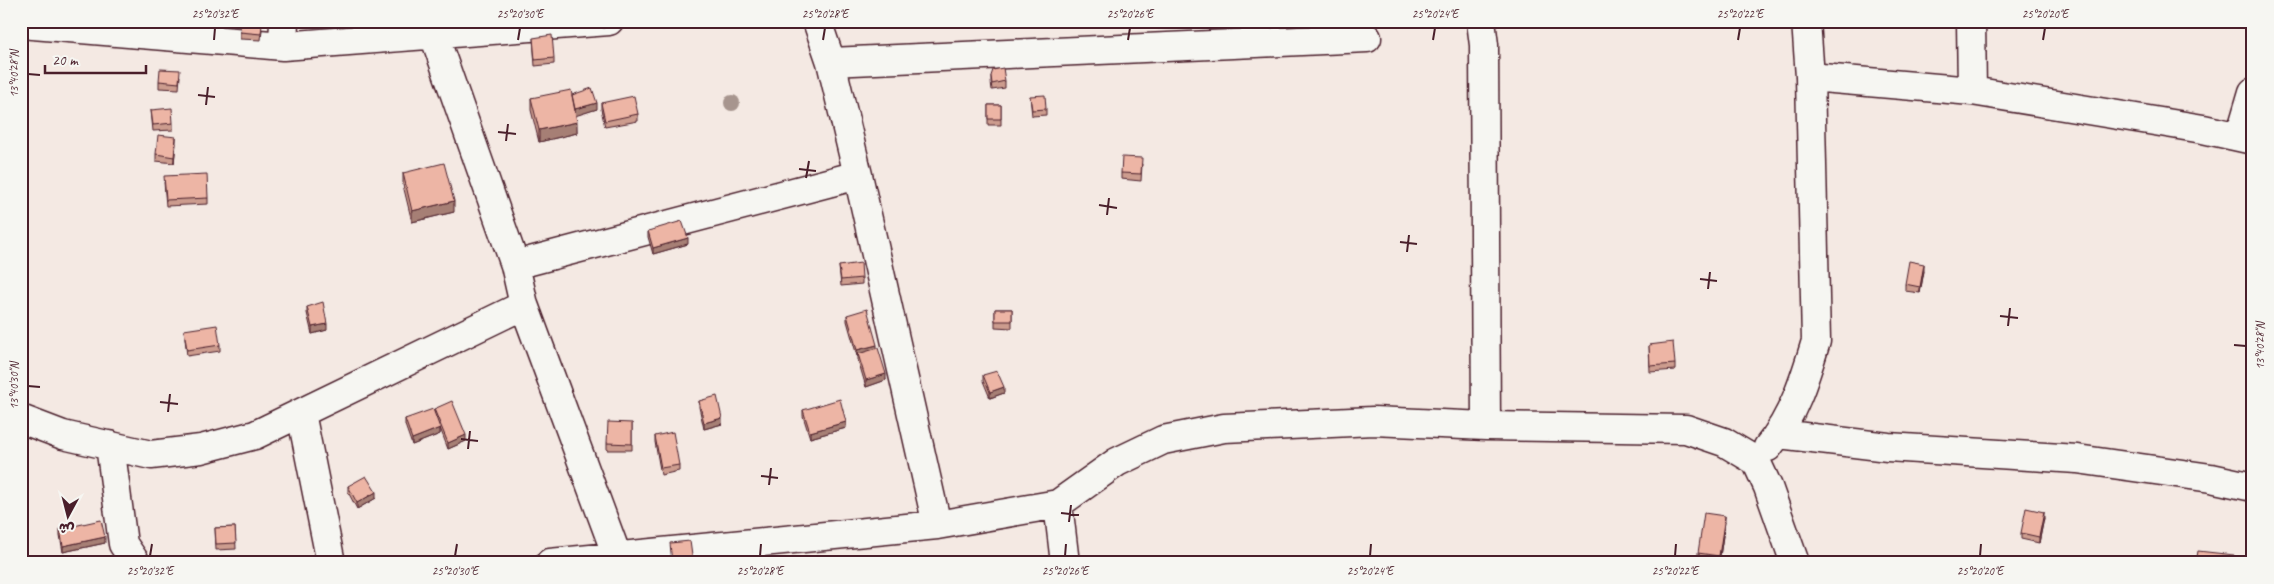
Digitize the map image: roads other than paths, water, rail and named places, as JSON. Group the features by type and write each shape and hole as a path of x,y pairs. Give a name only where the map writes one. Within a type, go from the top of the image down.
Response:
{"street":[{"path":"21,24 284,34 434,35 609,21"},
{"path":"817,21 831,62 858,174 937,525"},
{"path":"1481,21 1484,45 1486,426"},
{"path":"1756,462 1780,434 1805,379 1816,341 1810,77 1806,21"},
{"path":"1971,21 1972,91"},
{"path":"434,35 515,265 524,305 617,556"},
{"path":"831,62 1367,38"},
{"path":"1810,77 1972,91 2246,138 2253,92"},
{"path":"515,265 858,174"},
{"path":"21,419 63,435 151,455 201,449 255,435 524,305"},
{"path":"301,413 330,563"},
{"path":"550,563 937,525 1058,504 1117,462 1163,440 1224,428 1373,421 1486,426 1686,429 1724,442 1756,462 1768,486 1795,563"},
{"path":"1780,434 1888,447 2077,459 2212,478 2253,487"},
{"path":"110,445 123,544 136,563"},
{"path":"1058,504 1065,563"}]}
